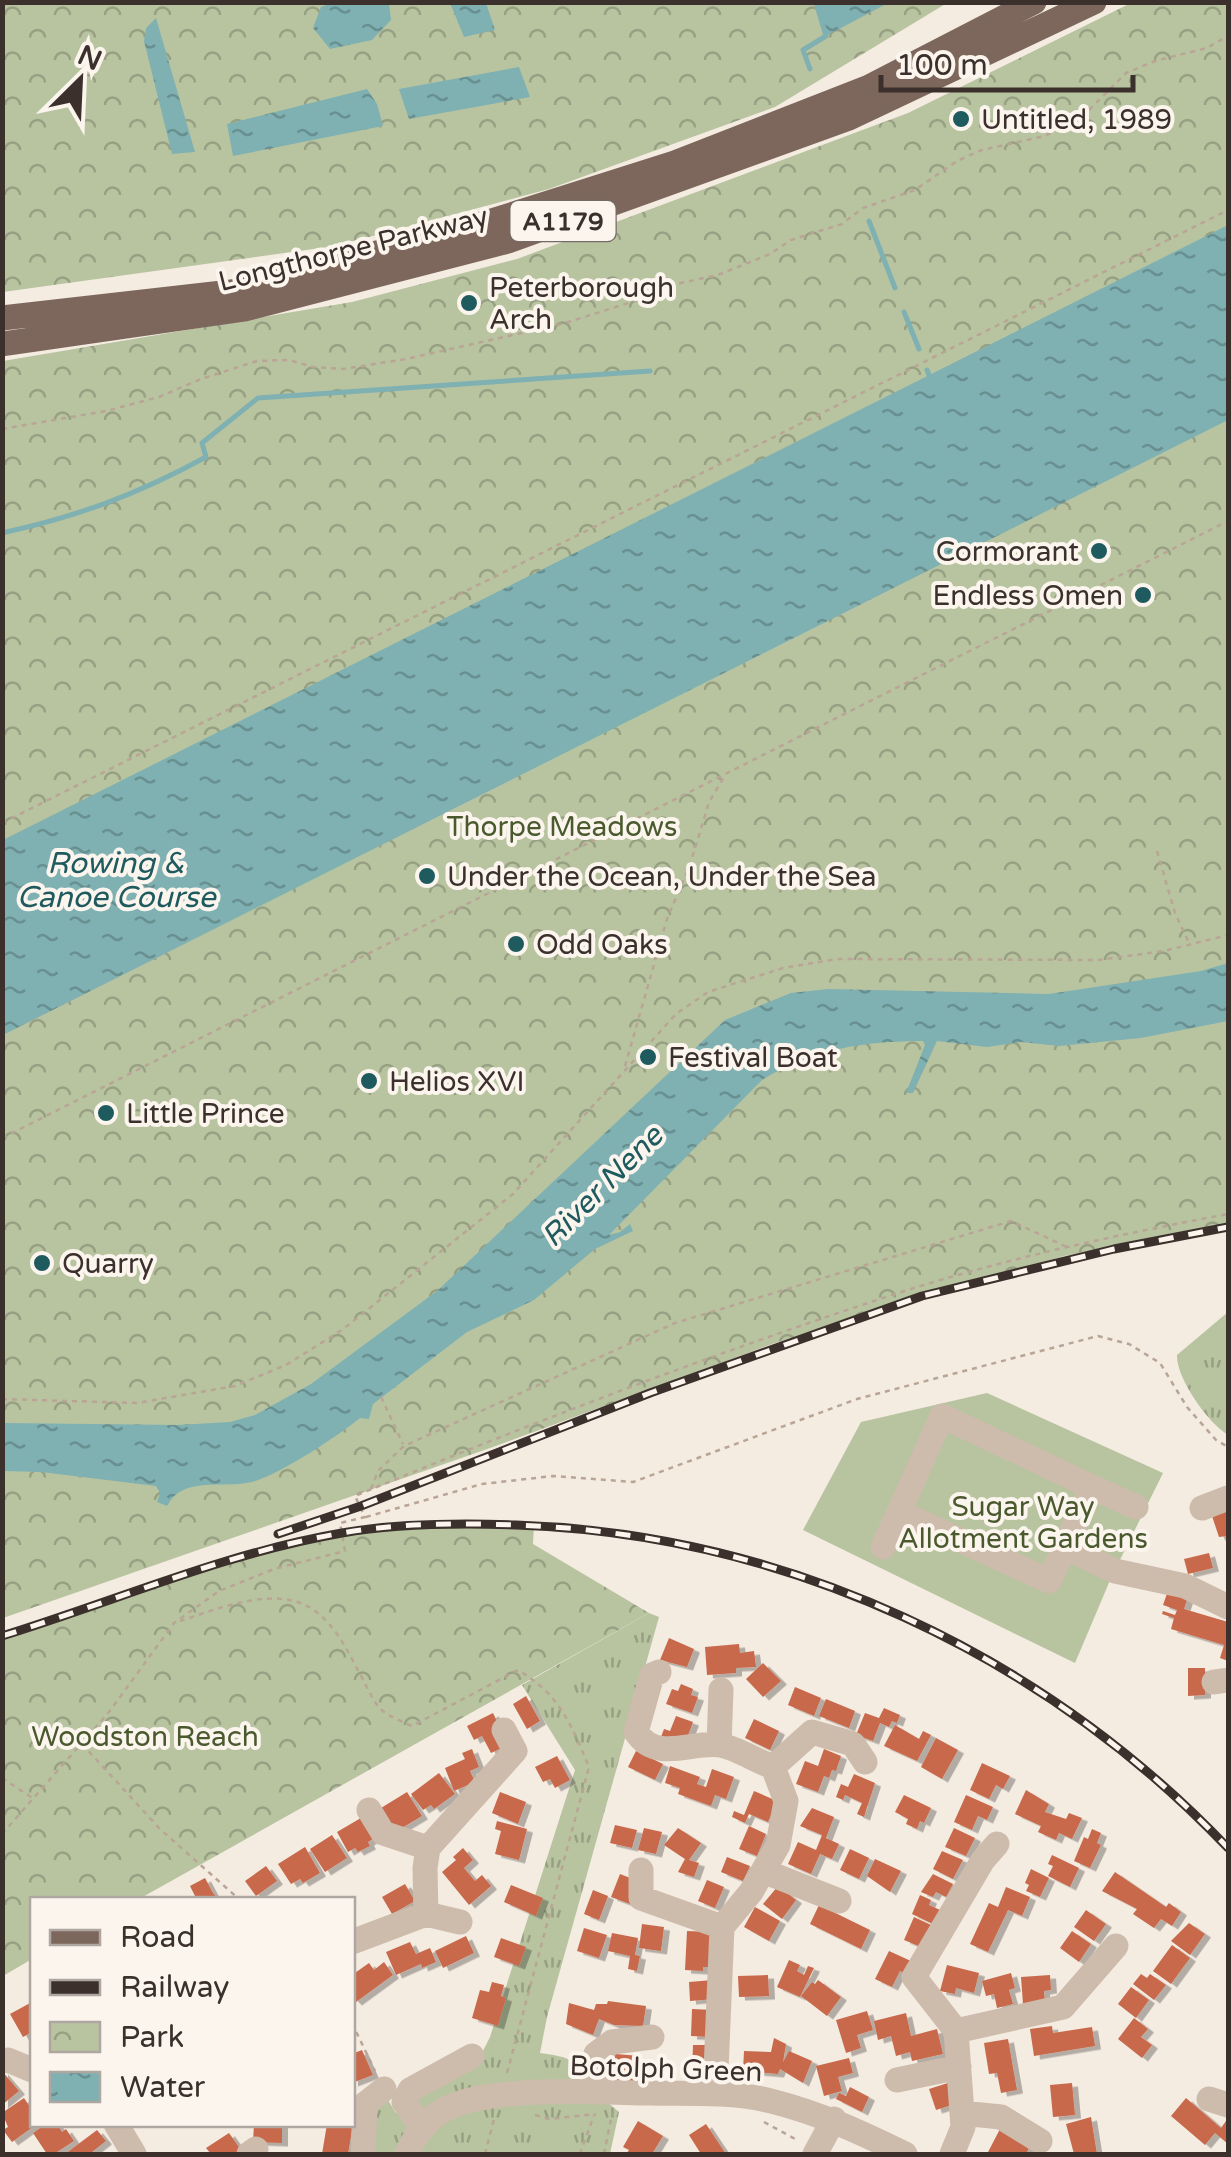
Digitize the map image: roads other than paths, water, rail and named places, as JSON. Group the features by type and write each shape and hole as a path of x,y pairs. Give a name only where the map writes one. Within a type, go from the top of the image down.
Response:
{"main road":[{"name":"Longthorpe Parkway","path":"2,318 240,291 492,222 675,163 867,88 1034,2"},
{"name":"Longthorpe Parkway","path":"2,344 245,308 508,241 849,118 1094,2"}],"street":[{"path":"882,1547 942,1416 1136,1506"},
{"path":"899,1512 1049,1580 1092,1487"},
{"path":"1202,1508 1228,1498"},
{"path":"1065,1547 1115,1571 1185,1586 1228,1607"},
{"path":"658,1672 647,1685 636,1732 640,1738 673,1750 719,1745 772,1768 786,1802 778,1844 751,1892 722,1926 715,2094"},
{"path":"719,1745 722,1690"},
{"path":"426,1914 424,1868 428,1848 515,1751 504,1730"},
{"path":"772,1768 812,1732 853,1744 865,1762"},
{"path":"369,1810 383,1834 428,1848"},
{"path":"952,2154 963,2126 956,2031 914,1977 983,1860 998,1844"},
{"path":"642,1870 634,1906 722,1926"},
{"path":"764,1870 839,1901"},
{"path":"355,1941 426,1914 460,1922"},
{"path":"956,2031 1063,2007 1116,1946"},
{"path":"601,2105 596,2054 612,2042 652,2038"},
{"path":"407,2154 422,2126 404,2102 410,2090 472,2056"},
{"path":"2,2061 30,2069"},
{"path":"897,2080 959,2067"},
{"name":"Botolph Green","path":"422,2126 450,2106 477,2098 500,2096 601,2105 715,2094 766,2099 834,2118 905,2154"},
{"path":"363,2154 367,2098"},
{"path":"962,2113 1001,2117 1040,2141"},
{"path":"815,2154 834,2118"},
{"path":"118,2127 134,2154"}],"water":[{"path":"334,2 389,3 391,20 372,40 330,49 313,28 321,7"},
{"path":"816,2 888,3 826,36"},
{"path":"450,3 486,3 495,30 464,37"},
{"path":"156,18 195,152 172,154 144,41 146,28"},
{"path":"519,67 530,97 409,119 399,89"},
{"path":"367,89 377,104 383,126 233,156 227,124"},
{"name":"Rowing & Canoe Course","path":"1228,225 1228,420 3,1035 3,840"},
{"name":"River Nene","path":"1228,963 1228,1021 1141,1038 1059,1046 1021,1042 987,1047 937,1041 913,1093 906,1093 925,1045 923,1041 840,1049 781,1069 762,1080 609,1235 630,1224 633,1231 595,1249 534,1300 467,1332 373,1404 369,1419 360,1418 308,1454 263,1478 241,1484 193,1487 174,1496 167,1506 157,1502 160,1493 156,1486 3,1471 3,1423 230,1422 255,1415 311,1384 437,1291 725,1020 791,993 828,989 1049,994 1201,971"}],"waterway":[{"path":"810,69 803,50 826,36 816,2"},
{"path":"869,221 895,288"},
{"path":"904,312 919,349"},
{"path":"927,370 929,375"},
{"path":"2,533 107,503 206,457 202,443 258,398 650,371"}],"railway":[{"path":"278,1534 361,1506 650,1393 922,1296 1114,1249 1228,1227"},
{"path":"2,1636 213,1565 342,1533 473,1524 617,1534 715,1552 811,1580 904,1617 993,1663 1077,1717 1155,1779 1228,1848"}],"place":[{"name":"Untitled, 1989","path":"961,119"},
{"name":"Peterborough Arch","path":"469,303"},
{"name":"Cormorant","path":"1099,551"},
{"name":"Endless Omen","path":"1143,595"},
{"name":"Under the Ocean, Under the Sea","path":"427,876"},
{"name":"Odd Oaks","path":"516,944"},
{"name":"Festival Boat","path":"648,1057"},
{"name":"Helios XVI","path":"369,1081"},
{"name":"Little Prince","path":"106,1113"},
{"name":"Quarry","path":"42,1263"}],"park label":[{"name":"Thorpe Meadows","path":"562,826"},
{"name":"Sugar Way Allotment Gardens","path":"1023,1522"},
{"name":"Woodston Reach","path":"145,1736"}]}
